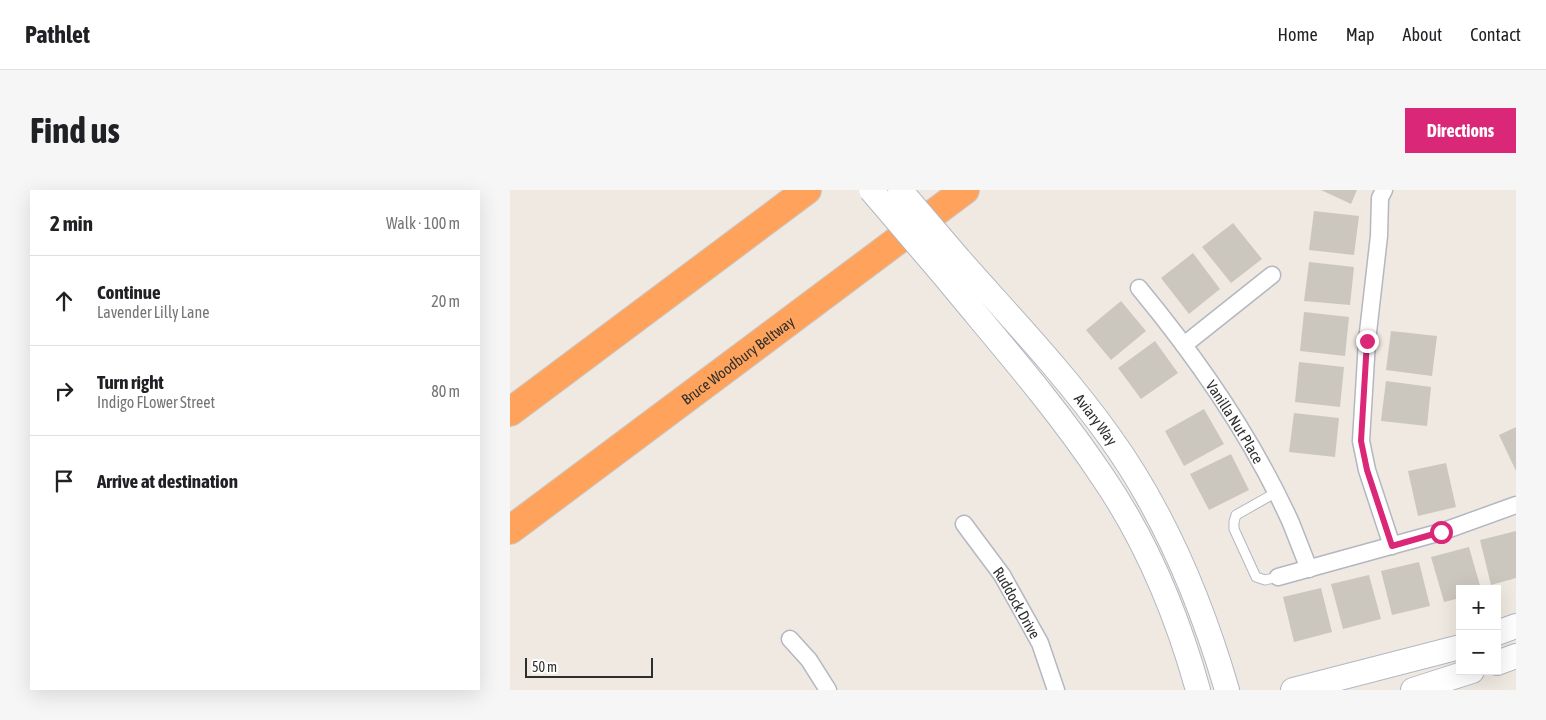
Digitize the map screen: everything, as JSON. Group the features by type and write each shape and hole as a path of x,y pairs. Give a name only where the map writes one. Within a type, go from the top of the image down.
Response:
{"highway":[{"path":"510,412 807,190"},
{"name":"Bruce Woodbury Beltway","path":"510,530 965,190"}],"main road":[{"name":"Aviary Way","path":"871,190 1070,384 1105,430 1130,467 1160,518 1189,582 1215,647 1227,690"},
{"name":"Aviary Way","path":"900,190 950,266 1108,485 1155,572 1178,628 1198,690"},
{"path":"1501,632 1516,626"},
{"path":"1293,690 1456,648"},
{"path":"1501,661 1516,656"},
{"path":"1413,690 1460,675"}],"street":[{"path":"1384,190 1380,198 1379,236 1367,341 1361,441 1367,470 1392,546"},
{"path":"1184,345 1272,275"},
{"name":"Vanilla Nut Place","path":"1139,288 1172,328 1232,415 1291,523 1309,569"},
{"path":"1278,577 1441,532 1516,505"},
{"name":"Ruddock Drive","path":"964,524 1002,575 1017,600 1040,643 1056,690"},
{"path":"790,639 809,660 828,690"}],"lane":[{"path":"1275,493 1236,515 1234,529 1256,577 1266,580 1278,577"}],"building":[{"path":"1321,190 1357,190 1351,204"},
{"path":"1314,211 1359,216 1354,255 1309,250"},
{"path":"1233,223 1262,259 1231,283 1202,247"},
{"path":"1193,253 1220,289 1189,314 1161,278"},
{"path":"1309,262 1354,267 1350,305 1304,301"},
{"path":"1121,301 1146,331 1111,360 1086,330"},
{"path":"1304,312 1349,317 1345,356 1300,351"},
{"path":"1391,331 1437,336 1432,376 1386,370"},
{"path":"1155,341 1178,373 1141,399 1118,368"},
{"path":"1299,362 1344,367 1340,407 1295,402"},
{"path":"1386,381 1431,387 1427,426 1381,421"},
{"path":"1204,409 1224,444 1184,466 1165,431"},
{"path":"1294,413 1339,418 1335,457 1289,452"},
{"path":"1516,427 1516,471 1499,435"},
{"path":"1231,454 1249,490 1209,510 1190,474"},
{"path":"1446,463 1456,507 1418,516 1408,471"},
{"path":"1516,531 1516,578 1491,585 1480,540"},
{"path":"1469,547 1480,585 1456,585 1456,599 1444,602 1431,557"},
{"path":"1419,562 1430,606 1392,615 1381,571"},
{"path":"1369,575 1381,619 1343,629 1331,584"},
{"path":"1321,588 1332,632 1294,642 1283,597"}],"route":[{"path":"1367,341 1361,441 1367,470 1392,546 1441,532"}]}
